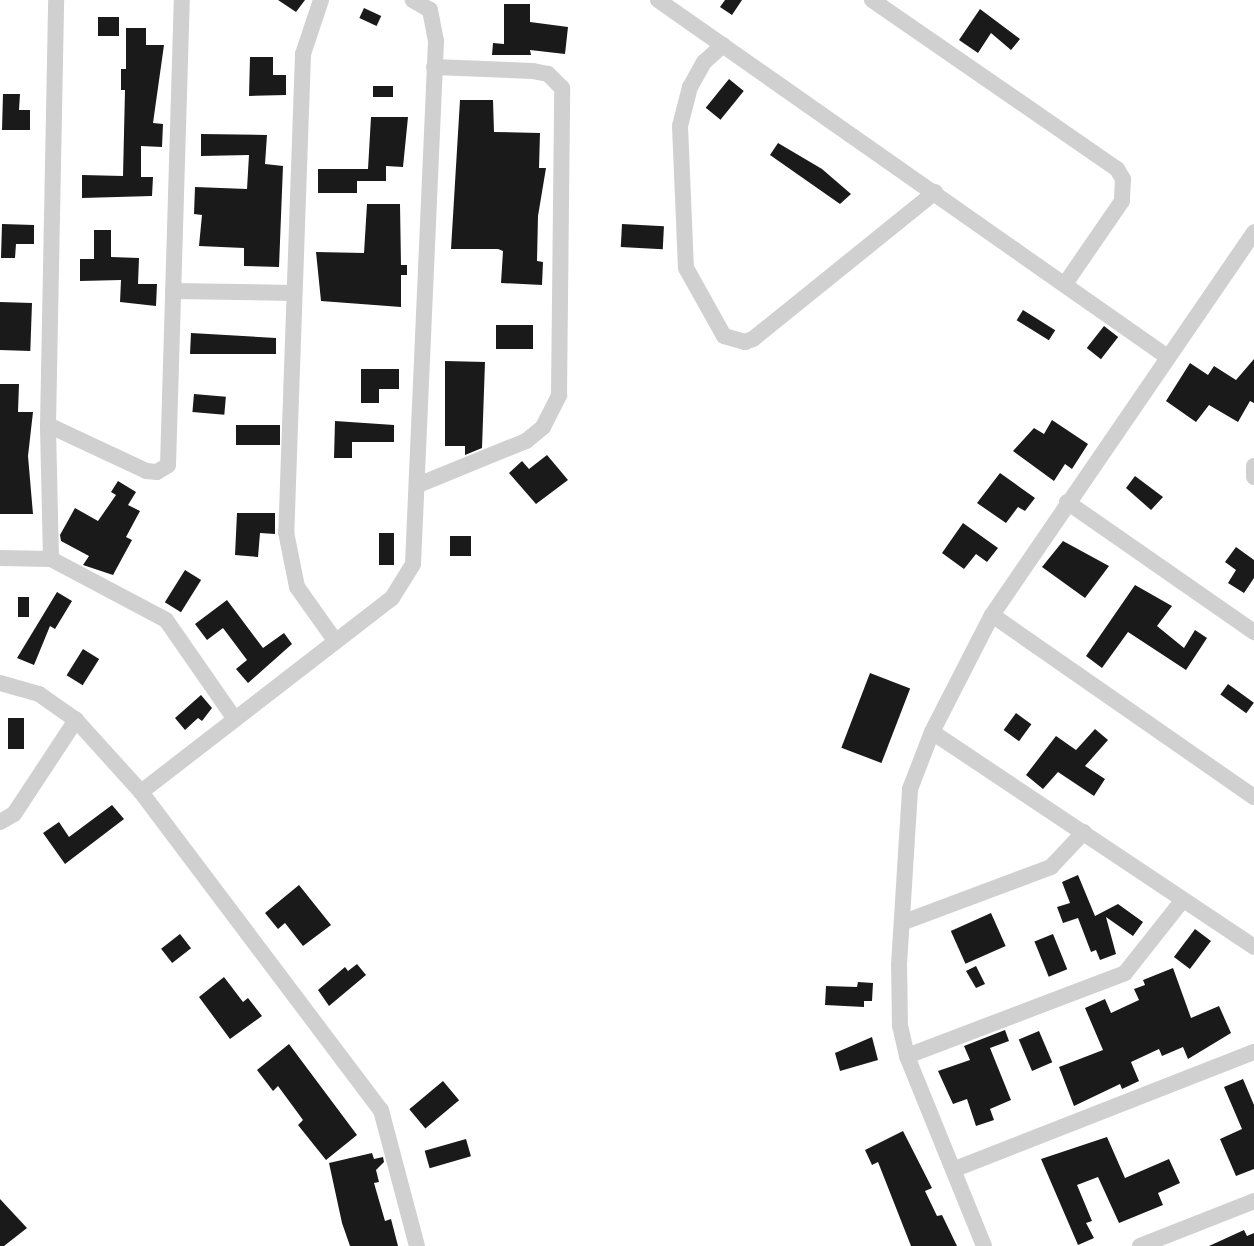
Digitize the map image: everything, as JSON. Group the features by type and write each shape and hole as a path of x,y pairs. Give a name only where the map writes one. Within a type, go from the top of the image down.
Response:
{"street":[{"path":"51,559 48,425 56,0"},
{"path":"48,425 146,471 166,468 182,0"},
{"path":"321,0 303,54 294,293 289,563 297,587 334,639"},
{"path":"141,792 334,639 392,598 406,581 413,564 418,485 436,25 430,10 413,0"},
{"path":"658,0 935,192 1166,356"},
{"path":"872,0 1117,169 1123,179 1122,201 1065,284"},
{"path":"723,45 704,62 690,87 680,126 686,268 724,336 746,342 753,339 935,192"},
{"path":"418,485 526,441 543,427 560,395 562,88 548,74 532,71 434,67"},
{"path":"984,1246 955,1169 907,1056 898,996 904,922 910,789 932,732 992,615 1166,356 1254,232"},
{"path":"173,291 294,293"},
{"path":"1254,466 1254,477"},
{"path":"1068,502 1254,632"},
{"path":"0,558 51,559 166,620 234,718"},
{"path":"992,615 1254,796"},
{"path":"0,683 39,694 76,720 141,792 381,1110 416,1246"},
{"path":"0,822 14,814 76,720"},
{"path":"932,732 1084,832 1182,901 1254,947"},
{"path":"904,922 1051,867 1084,832"},
{"path":"907,1056 1125,973 1182,901"},
{"path":"955,1169 1254,1052"},
{"path":"1140,1246 1254,1201"}],"building":[{"path":"278,0 305,0 296,12"},
{"path":"725,0 742,0 732,15 720,7"},
{"path":"504,4 530,4 530,22 568,27 565,54 530,50 531,55 492,55 493,43 504,44"},
{"path":"364,8 381,16 377,26 359,18"},
{"path":"980,9 1020,39 1011,50 991,33 978,53 959,40"},
{"path":"98,17 119,17 119,36 98,36"},
{"path":"126,28 146,28 146,45 164,45 153,123 163,124 162,147 141,146 141,177 153,177 152,196 82,198 82,175 123,176 125,90 121,90 121,69 126,69"},
{"path":"250,57 273,57 273,75 286,75 286,95 249,96"},
{"path":"729,79 744,91 720,120 706,108"},
{"path":"373,86 393,86 393,97 373,97"},
{"path":"3,94 20,94 19,110 30,110 30,130 2,130"},
{"path":"460,100 493,100 494,132 540,133 539,168 546,168 538,216 537,261 543,262 542,285 501,283 503,251 498,249 451,249"},
{"path":"371,117 408,117 403,167 386,166 386,181 357,181 357,193 318,193 318,169 368,169"},
{"path":"201,134 267,135 265,164 283,166 279,267 244,266 244,248 199,246 202,215 194,214 195,187 247,189 249,155 201,156"},
{"path":"778,143 822,169 851,194 840,204 770,155"},
{"path":"367,204 400,204 401,265 407,265 407,275 401,275 401,307 321,301 316,252 364,253"},
{"path":"2,224 34,225 34,244 16,244 15,258 1,258"},
{"path":"622,224 664,226 663,249 621,247"},
{"path":"94,230 111,230 111,257 139,258 138,284 157,284 156,306 120,302 121,280 80,281 80,259 94,259"},
{"path":"0,302 32,303 30,351 0,350"},
{"path":"1023,310 1055,330 1049,340 1017,320"},
{"path":"496,325 533,325 533,349 496,349"},
{"path":"1104,326 1118,337 1101,359 1087,348"},
{"path":"191,333 276,338 276,354 190,354"},
{"path":"1254,359 1254,403 1250,401 1238,422 1209,405 1196,422 1166,401 1190,363 1208,375 1214,366 1236,380"},
{"path":"445,361 485,362 482,448 465,455 465,446 445,446"},
{"path":"361,369 399,369 399,389 379,389 379,403 361,403"},
{"path":"0,384 19,384 18,412 33,412 28,456 33,514 0,514"},
{"path":"194,394 226,397 224,415 192,412"},
{"path":"1052,420 1088,444 1072,469 1065,464 1054,481 1013,451 1034,428 1044,434"},
{"path":"335,421 394,425 394,442 352,442 352,458 334,458"},
{"path":"236,425 280,425 280,445 236,445"},
{"path":"547,455 568,480 536,504 509,473 522,461 529,469"},
{"path":"1000,473 1035,498 1025,511 1018,507 1006,523 977,503"},
{"path":"1135,476 1163,497 1151,510 1126,488"},
{"path":"118,481 136,492 128,505 140,511 126,537 132,540 113,575 83,565 89,556 61,541 60,535 75,508 98,521 116,495 111,492"},
{"path":"237,513 275,513 275,534 260,533 258,557 235,555"},
{"path":"963,523 998,548 987,562 976,554 964,569 942,553"},
{"path":"379,533 394,533 394,565 379,565"},
{"path":"450,536 471,536 471,556 450,556"},
{"path":"1063,541 1109,566 1085,598 1042,567"},
{"path":"1236,547 1254,560 1254,578 1244,593 1228,583 1236,570 1225,562"},
{"path":"185,570 201,580 181,612 165,602"},
{"path":"1135,585 1172,606 1157,626 1184,648 1195,630 1207,638 1186,670 1128,632 1102,668 1086,656"},
{"path":"57,592 72,601 55,629 50,626 34,665 17,658"},
{"path":"18,597 29,597 29,617 18,617"},
{"path":"227,600 263,648 284,633 292,644 248,683 236,669 247,660 223,628 207,640 195,624"},
{"path":"83,649 99,659 83,685 67,675"},
{"path":"870,673 910,688 881,763 841,748"},
{"path":"1228,684 1254,703 1246,713 1220,695"},
{"path":"201,695 212,708 202,721 198,718 185,730 175,718"},
{"path":"1016,713 1031,724 1019,741 1004,730"},
{"path":"8,718 24,718 24,749 8,749"},
{"path":"1095,729 1108,740 1085,766 1105,779 1094,796 1058,772 1043,789 1026,775 1056,736 1076,750"},
{"path":"112,805 124,819 65,864 43,833 59,822 69,837"},
{"path":"1078,875 1095,916 1118,904 1143,922 1133,936 1106,917 1116,954 1100,960 1096,950 1091,952 1078,918 1063,923 1057,907 1070,903 1062,882"},
{"path":"299,885 331,925 303,946 285,923 278,929 265,913"},
{"path":"991,913 1006,946 965,964 951,931"},
{"path":"1195,929 1211,941 1190,969 1174,957"},
{"path":"180,934 191,948 172,963 161,949"},
{"path":"1053,934 1067,969 1049,977 1034,941"},
{"path":"357,964 366,975 329,1006 318,990 345,967 348,971"},
{"path":"976,966 985,984 976,988 966,971"},
{"path":"1173,968 1191,1018 1219,1006 1231,1033 1188,1059 1183,1047 1162,1056 1159,1049 1131,1062 1139,1081 1122,1089 1120,1084 1074,1106 1059,1067 1103,1050 1085,1008 1105,999 1111,1013 1139,1000 1134,989 1145,985 1143,980"},
{"path":"224,977 243,1002 248,998 262,1016 230,1039 199,997"},
{"path":"858,982 873,983 872,1001 864,1001 864,1007 825,1005 826,986 857,987"},
{"path":"1005,1030 1009,1041 990,1048 1011,1100 990,1109 994,1120 976,1126 967,1099 953,1104 938,1071 970,1060 964,1046"},
{"path":"1039,1031 1052,1062 1032,1071 1019,1040"},
{"path":"872,1037 878,1060 840,1071 835,1053"},
{"path":"289,1044 357,1135 326,1160 298,1125 303,1120 278,1086 273,1091 257,1070"},
{"path":"1243,1079 1254,1105 1254,1169 1236,1176 1220,1139 1242,1129 1224,1087"},
{"path":"443,1081 459,1100 425,1128 409,1109"},
{"path":"903,1131 932,1188 925,1191 937,1216 942,1215 957,1246 911,1246 878,1162 872,1165 865,1150"},
{"path":"1107,1137 1125,1178 1169,1159 1180,1183 1158,1193 1163,1205 1119,1223 1098,1177 1077,1185 1092,1221 1086,1223 1094,1238 1078,1245 1041,1159"},
{"path":"466,1139 471,1156 430,1168 425,1151"},
{"path":"372,1153 374,1159 383,1157 384,1162 376,1170 379,1182 374,1183 385,1221 391,1219 398,1246 350,1246 342,1223 329,1163"},
{"path":"0,1199 27,1228 4,1246 0,1246"},
{"path":"1244,1230 1247,1236 1254,1233 1254,1246 1209,1246"}]}
